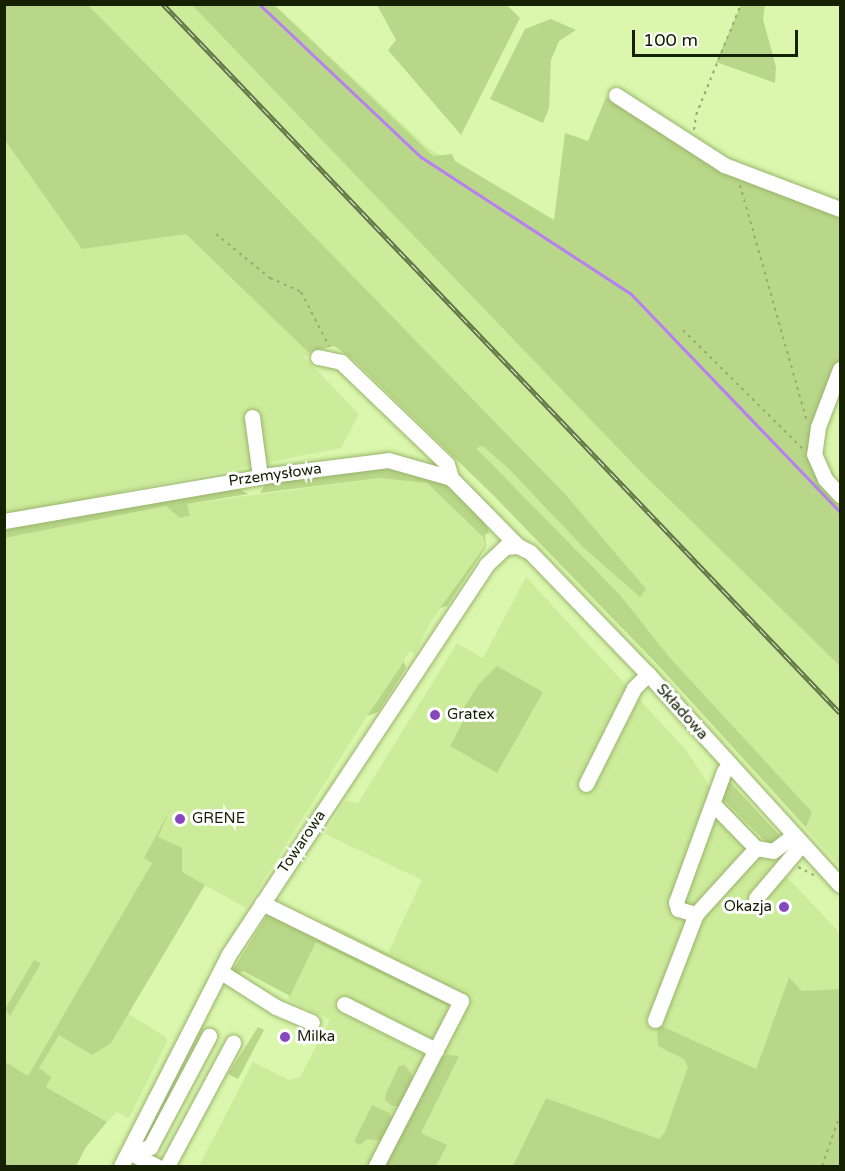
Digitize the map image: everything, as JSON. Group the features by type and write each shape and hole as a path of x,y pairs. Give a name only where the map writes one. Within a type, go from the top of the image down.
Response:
{"street":[{"path":"616,95 736,170 840,209"},
{"path":"318,357 341,362 447,464 451,478"},
{"path":"840,369 818,428 813,454 825,479 840,495"},
{"path":"252,417 260,476"},
{"name":"Przemysłowa","path":"4,521 260,476 388,460 451,478 518,546"},
{"name":"Składowa","path":"518,546 530,552 648,675 840,885"},
{"name":"Towarowa","path":"121,1167 220,972 262,903 486,565 505,547 518,546"},
{"path":"586,784 634,688 648,675"},
{"path":"696,914 678,909 676,902 724,771 730,765"},
{"path":"713,804 756,848 773,851 798,840"},
{"path":"756,898 798,840"},
{"path":"655,1020 696,914 756,848"},
{"path":"262,903 461,1001 376,1167"},
{"path":"220,972 276,1007 312,1022"},
{"path":"344,1004 436,1050"},
{"path":"129,1152 150,1148 209,1036"},
{"path":"166,1167 233,1043"},
{"path":"129,1152 158,1167"}],"path":[{"path":"698,147 693,133 696,116 741,4"},
{"path":"736,170 756,254 807,422"},
{"path":"216,234 270,278 301,292 341,362"},
{"path":"683,330 817,462"},
{"path":"822,1167 840,1114"}],"shaded area":[{"path":"4,5 88,5 192,111 565,494 646,589 640,597 585,549 509,469 483,446 476,448 620,595 670,658 812,812 806,827 658,665 494,496 353,359 334,346 308,352 186,234 82,249 5,140"},
{"path":"5,5 275,5 426,146 451,163 840,490 840,866 574,572 354,357 333,345 304,357 359,414 341,448 5,515"},
{"path":"192,5 274,5 433,156 452,154 455,161 554,220 565,133 588,141 606,97 690,143 840,211 840,361 816,423 810,458 840,490 840,666 640,471"},
{"path":"377,5 507,5 520,18 461,135 388,50 396,40"},
{"path":"741,5 765,5 763,19 776,67 775,83 716,62"},
{"path":"551,19 576,30 559,41 551,60 549,108 543,123 490,99 525,29"},
{"path":"383,467 429,476 447,486 486,523 489,533 485,534 486,547 447,606 440,608 485,546 484,538 427,483 379,478 260,493 266,483"},
{"path":"379,478 427,483 484,538 485,546 430,623 415,654 410,651 367,716 246,908 161,861 111,1043 127,1013 166,1037 167,1042 129,1118 117,1112 107,1122 45,1086 5,1126 5,538 167,506 180,518 189,517 187,504"},
{"path":"235,486 248,494 187,504 190,516 180,518 166,506 5,538 5,530"},
{"path":"526,577 687,751 708,784 777,856 772,861 840,933 840,989 802,991 789,977 721,1166 199,1166 253,1062 289,1080 300,1077 330,1020 288,999 326,922 388,953 422,880 325,834 345,801 358,803 457,643 483,658"},
{"path":"404,661 406,668 378,712 367,716"},
{"path":"497,666 543,692 497,773 450,746 469,710 463,709 479,684"},
{"path":"730,782 780,836 773,843 768,844 721,797 724,785"},
{"path":"171,808 158,837 182,848 182,872 205,885 111,1043 92,1055 59,1035 39,1068 51,1077 46,1087 107,1122 86,1147 76,1166 5,1166 5,1062 28,1076 152,863 144,858"},
{"path":"268,914 448,1000 448,1006 316,942 290,996 243,971 234,977 231,973"},
{"path":"34,960 41,963 10,1016 5,1009"},
{"path":"789,977 802,991 840,989 840,1166 513,1166 546,1098 659,1139 665,1132 688,1067 684,1059 658,1046 657,1024 756,1069"},
{"path":"258,1027 264,1030 238,1079 228,1074"},
{"path":"459,1056 421,1133 447,1145 436,1166 380,1166 439,1057"},
{"path":"405,1065 414,1078 400,1106 392,1106 385,1100 386,1093 399,1066"},
{"path":"372,1105 389,1113 393,1120 382,1141 367,1139 360,1145 354,1142"}],"waterway":[{"path":"259,4 421,157 630,293 840,512"}],"railway":[{"path":"163,4 840,713"}],"place":[{"name":"Gratex","path":"435,715"},
{"name":"GRENE","path":"180,819"},
{"name":"Okazja","path":"784,907"},
{"name":"Milka","path":"285,1037"}]}
